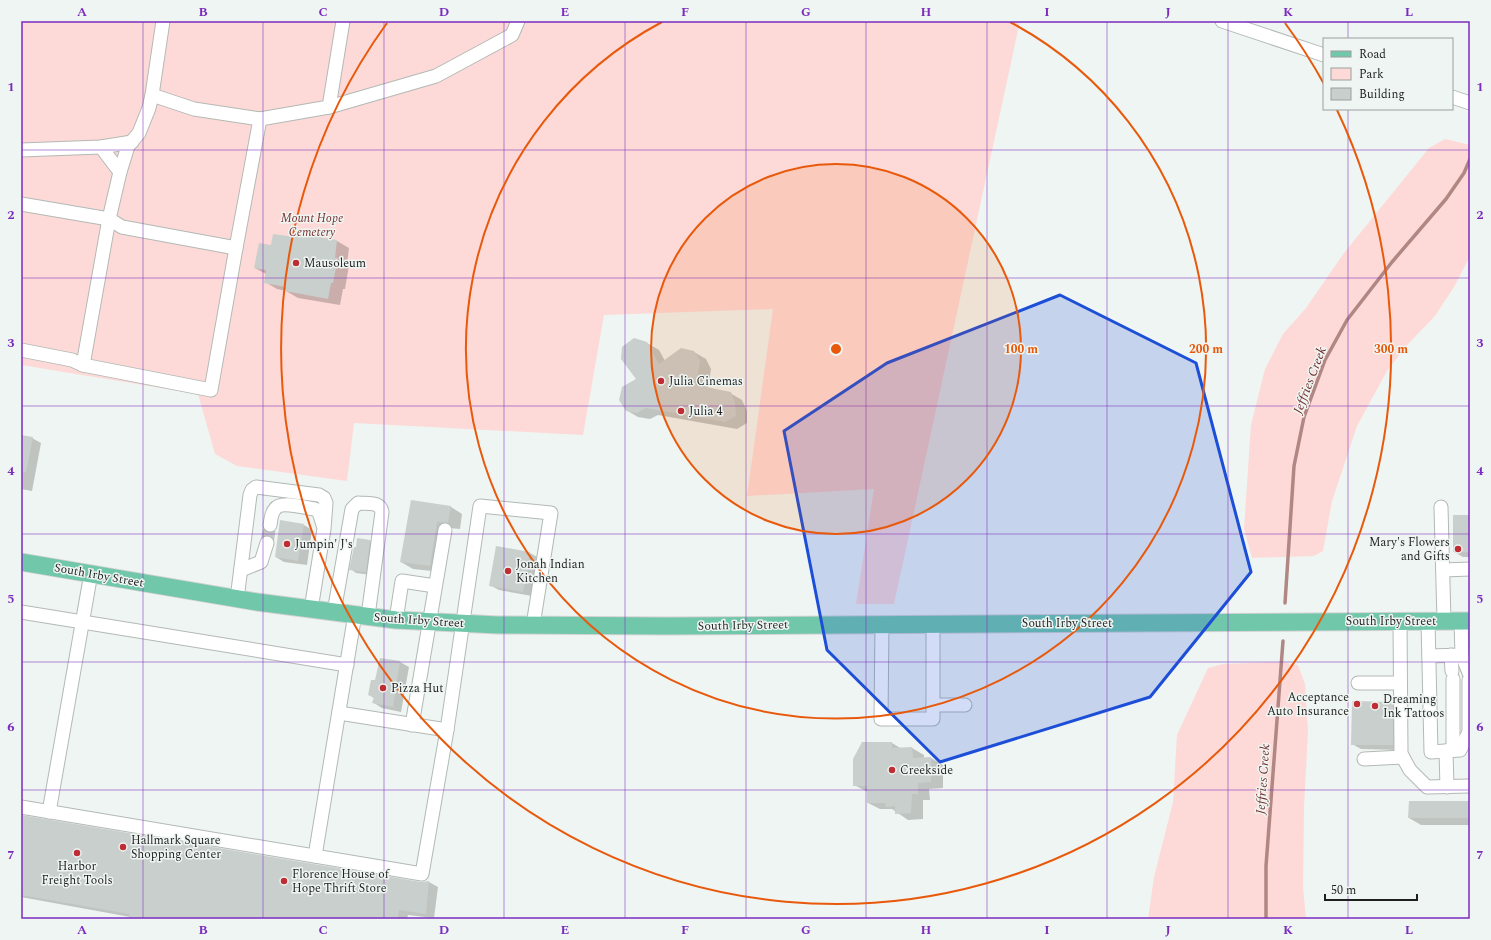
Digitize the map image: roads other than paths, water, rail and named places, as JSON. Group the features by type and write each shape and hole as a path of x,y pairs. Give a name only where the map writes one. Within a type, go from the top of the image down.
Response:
{"main road":[{"name":"South Irby Street","path":"21,562 311,609 396,620 462,624 666,626 1465,621"}],"street":[{"path":"83,365 109,219 125,154 139,133 149,108 163,21"},
{"path":"328,106 343,21"},
{"path":"152,95 194,109 260,119 328,106 436,76 512,35 518,21"},
{"path":"1222,21 1323,54"},
{"path":"1453,97 1470,103"},
{"path":"21,350 72,360 83,365 211,390 260,119"},
{"path":"21,150 101,147 132,142"},
{"path":"101,147 120,172"},
{"path":"21,204 109,219 122,227 236,248"},
{"path":"237,598 250,495 252,490 256,487 319,495 324,498 326,503 324,529 311,609"},
{"path":"315,856 347,665 361,615 382,512 381,507 377,504 358,503 352,509 334,612"},
{"path":"270,525 275,508 282,504 315,509 319,512 324,529"},
{"path":"21,808 422,874 447,730 480,506 551,513 533,625"},
{"path":"1441,507 1443,570 1436,621 1429,656 1431,752 1460,750 1469,732 1469,677 1457,655"},
{"path":"412,725 445,530"},
{"path":"240,570 261,562 267,543"},
{"path":"1443,570 1470,569"},
{"path":"49,812 91,574"},
{"path":"396,620 402,581 435,586"},
{"path":"21,612 347,665"},
{"path":"1400,621 1401,754 1410,770 1428,787 1470,786"},
{"path":"1447,787 1453,675 1465,621"},
{"path":"882,624 881,719 933,719 933,624"},
{"path":"1429,656 1457,655"},
{"path":"1358,682 1400,683"},
{"path":"933,705 965,705"},
{"path":"339,713 447,730"},
{"path":"1364,759 1403,757"}],"waterway":[{"name":"Jeffries Creek","path":"1285,603 1294,466 1304,417 1325,360 1347,320 1392,262 1446,199 1464,173 1470,159"},
{"name":"Jeffries Creek","path":"1266,919 1266,866 1283,641"}],"tunnel":[{"path":"267,543 270,525"}],"place":[{"name":"Mausoleum","path":"296,263"},
{"name":"Julia Cinemas","path":"661,381"},
{"name":"Julia 4","path":"681,411"},
{"name":"Jumpin' J's","path":"287,544"},
{"name":"Mary's Flowers and Gifts","path":"1458,549"},
{"name":"Jonah Indian Kitchen","path":"508,571"},
{"name":"Pizza Hut","path":"383,688"},
{"name":"Acceptance Auto Insurance","path":"1357,704"},
{"name":"Dreaming Ink Tattoos","path":"1375,706"},
{"name":"Creekside","path":"892,770"},
{"name":"Hallmark Square Shopping Center","path":"123,847"},
{"name":"Harbor Freight Tools","path":"77,853"},
{"name":"Florence House of Hope Thrift Store","path":"284,881"}],"park label":[{"name":"Mount Hope Cemetery","path":"312,225"}]}
